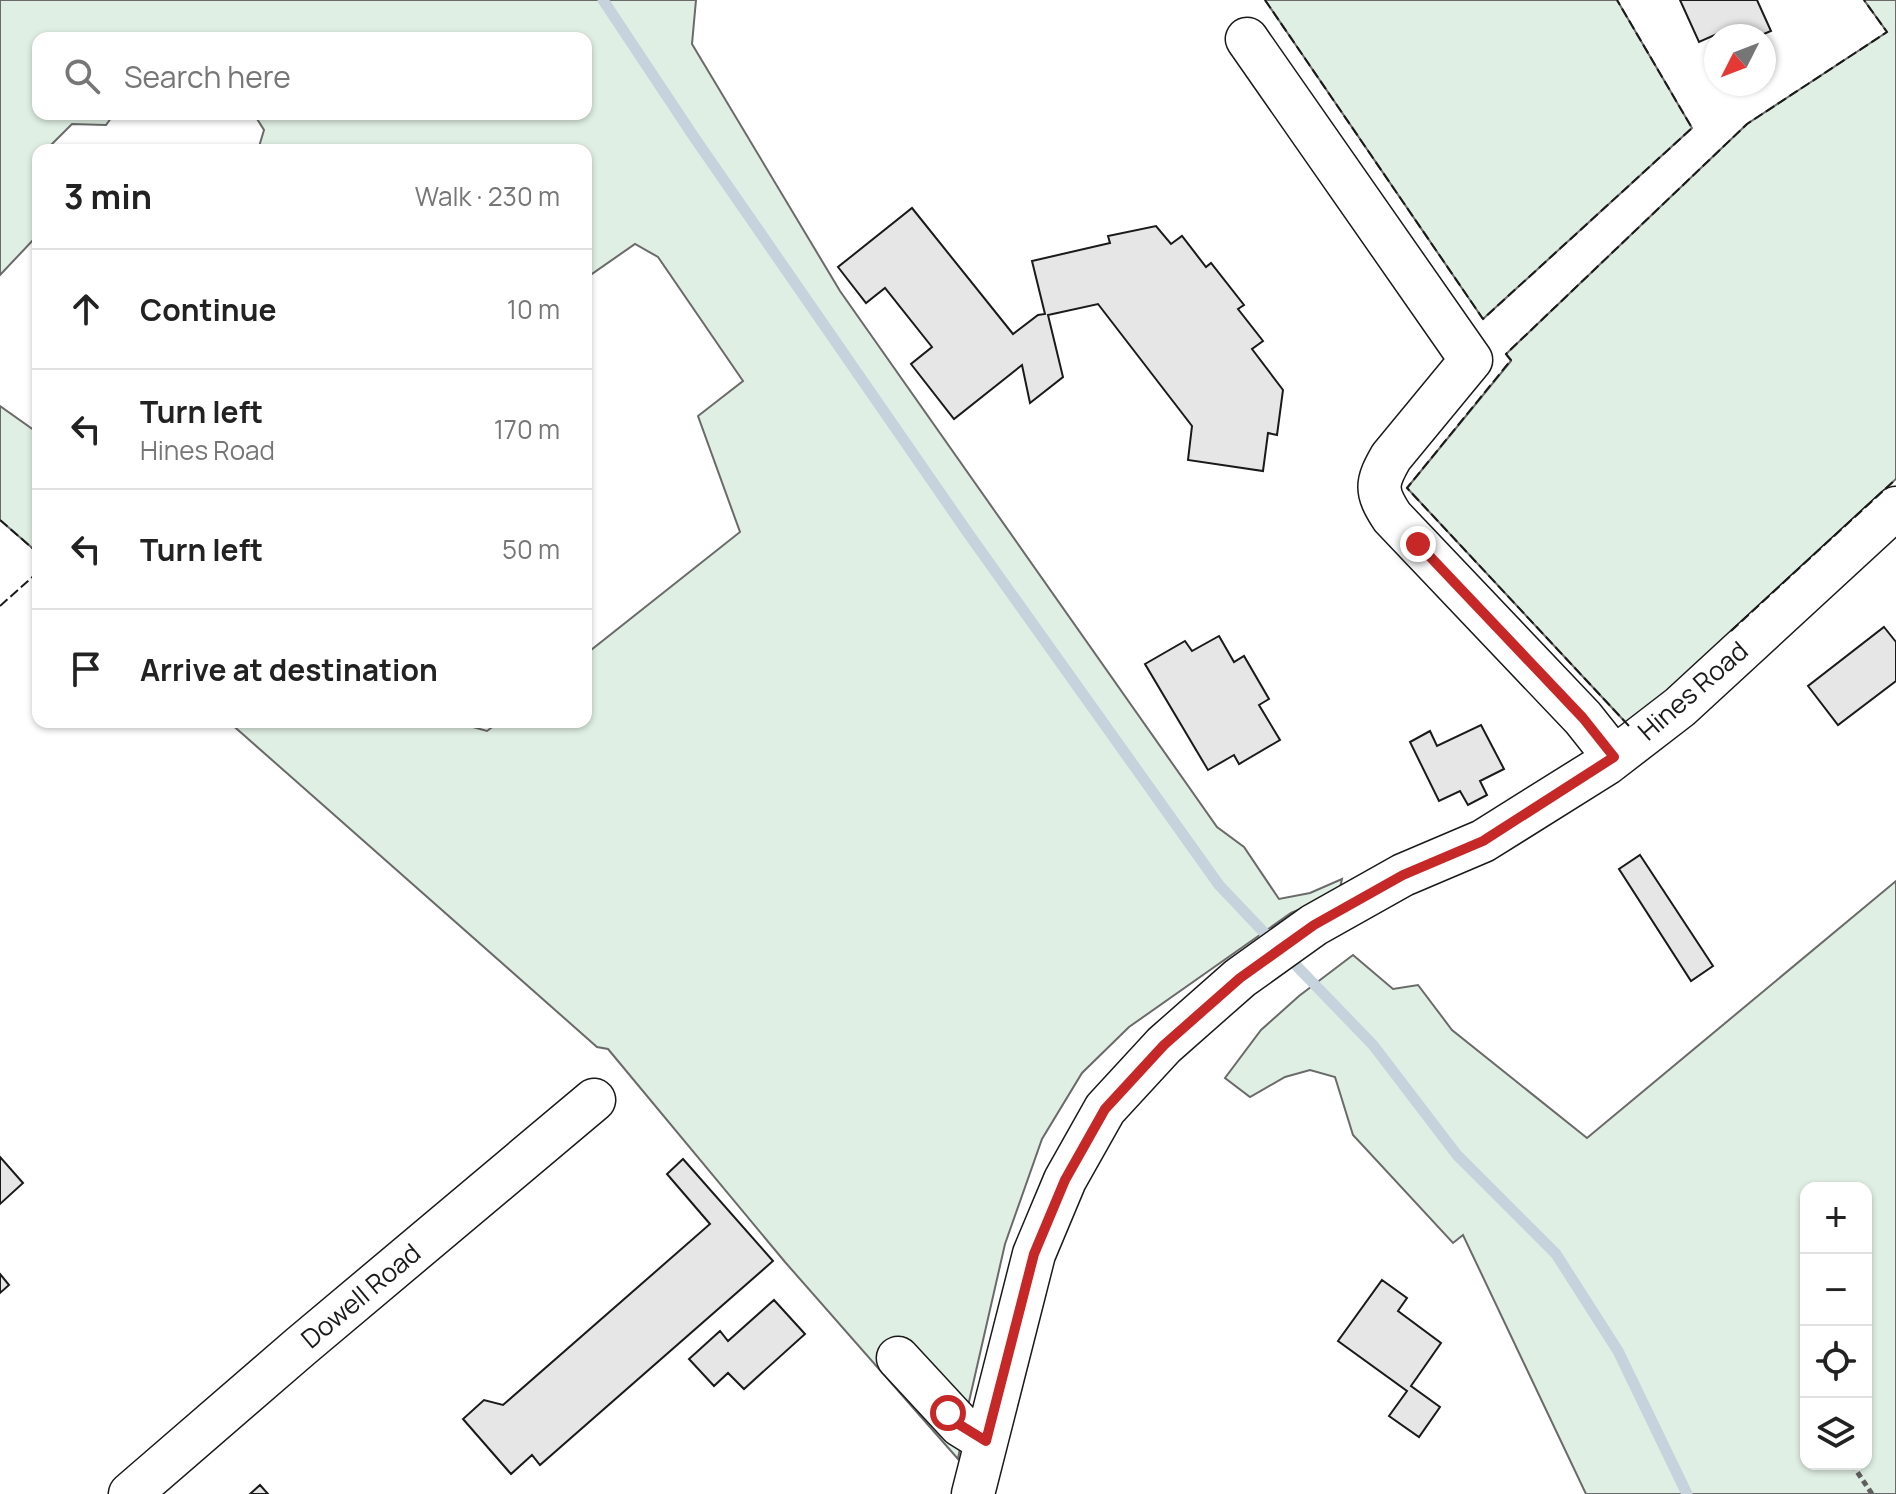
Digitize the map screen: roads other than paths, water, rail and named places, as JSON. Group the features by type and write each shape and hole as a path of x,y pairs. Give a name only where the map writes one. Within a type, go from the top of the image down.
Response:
{"street":[{"path":"1247,39 1471,360 1391,457 1378,488 1382,502 1392,517 1583,718 1614,757"},
{"name":"Hines Road","path":"973,1494 1034,1254 1065,1180 1105,1109 1164,1045 1240,978 1314,925 1403,875 1483,841 1614,757 1680,707 1896,508"},
{"name":"Dowell Road","path":"130,1494 594,1100"},
{"path":"898,1358 960,1425 986,1441"}],"waterway":[{"path":"603,0 968,533 1219,885 1275,944"},
{"path":"1287,956 1373,1045 1457,1155 1556,1254 1618,1351 1687,1494"}]}
